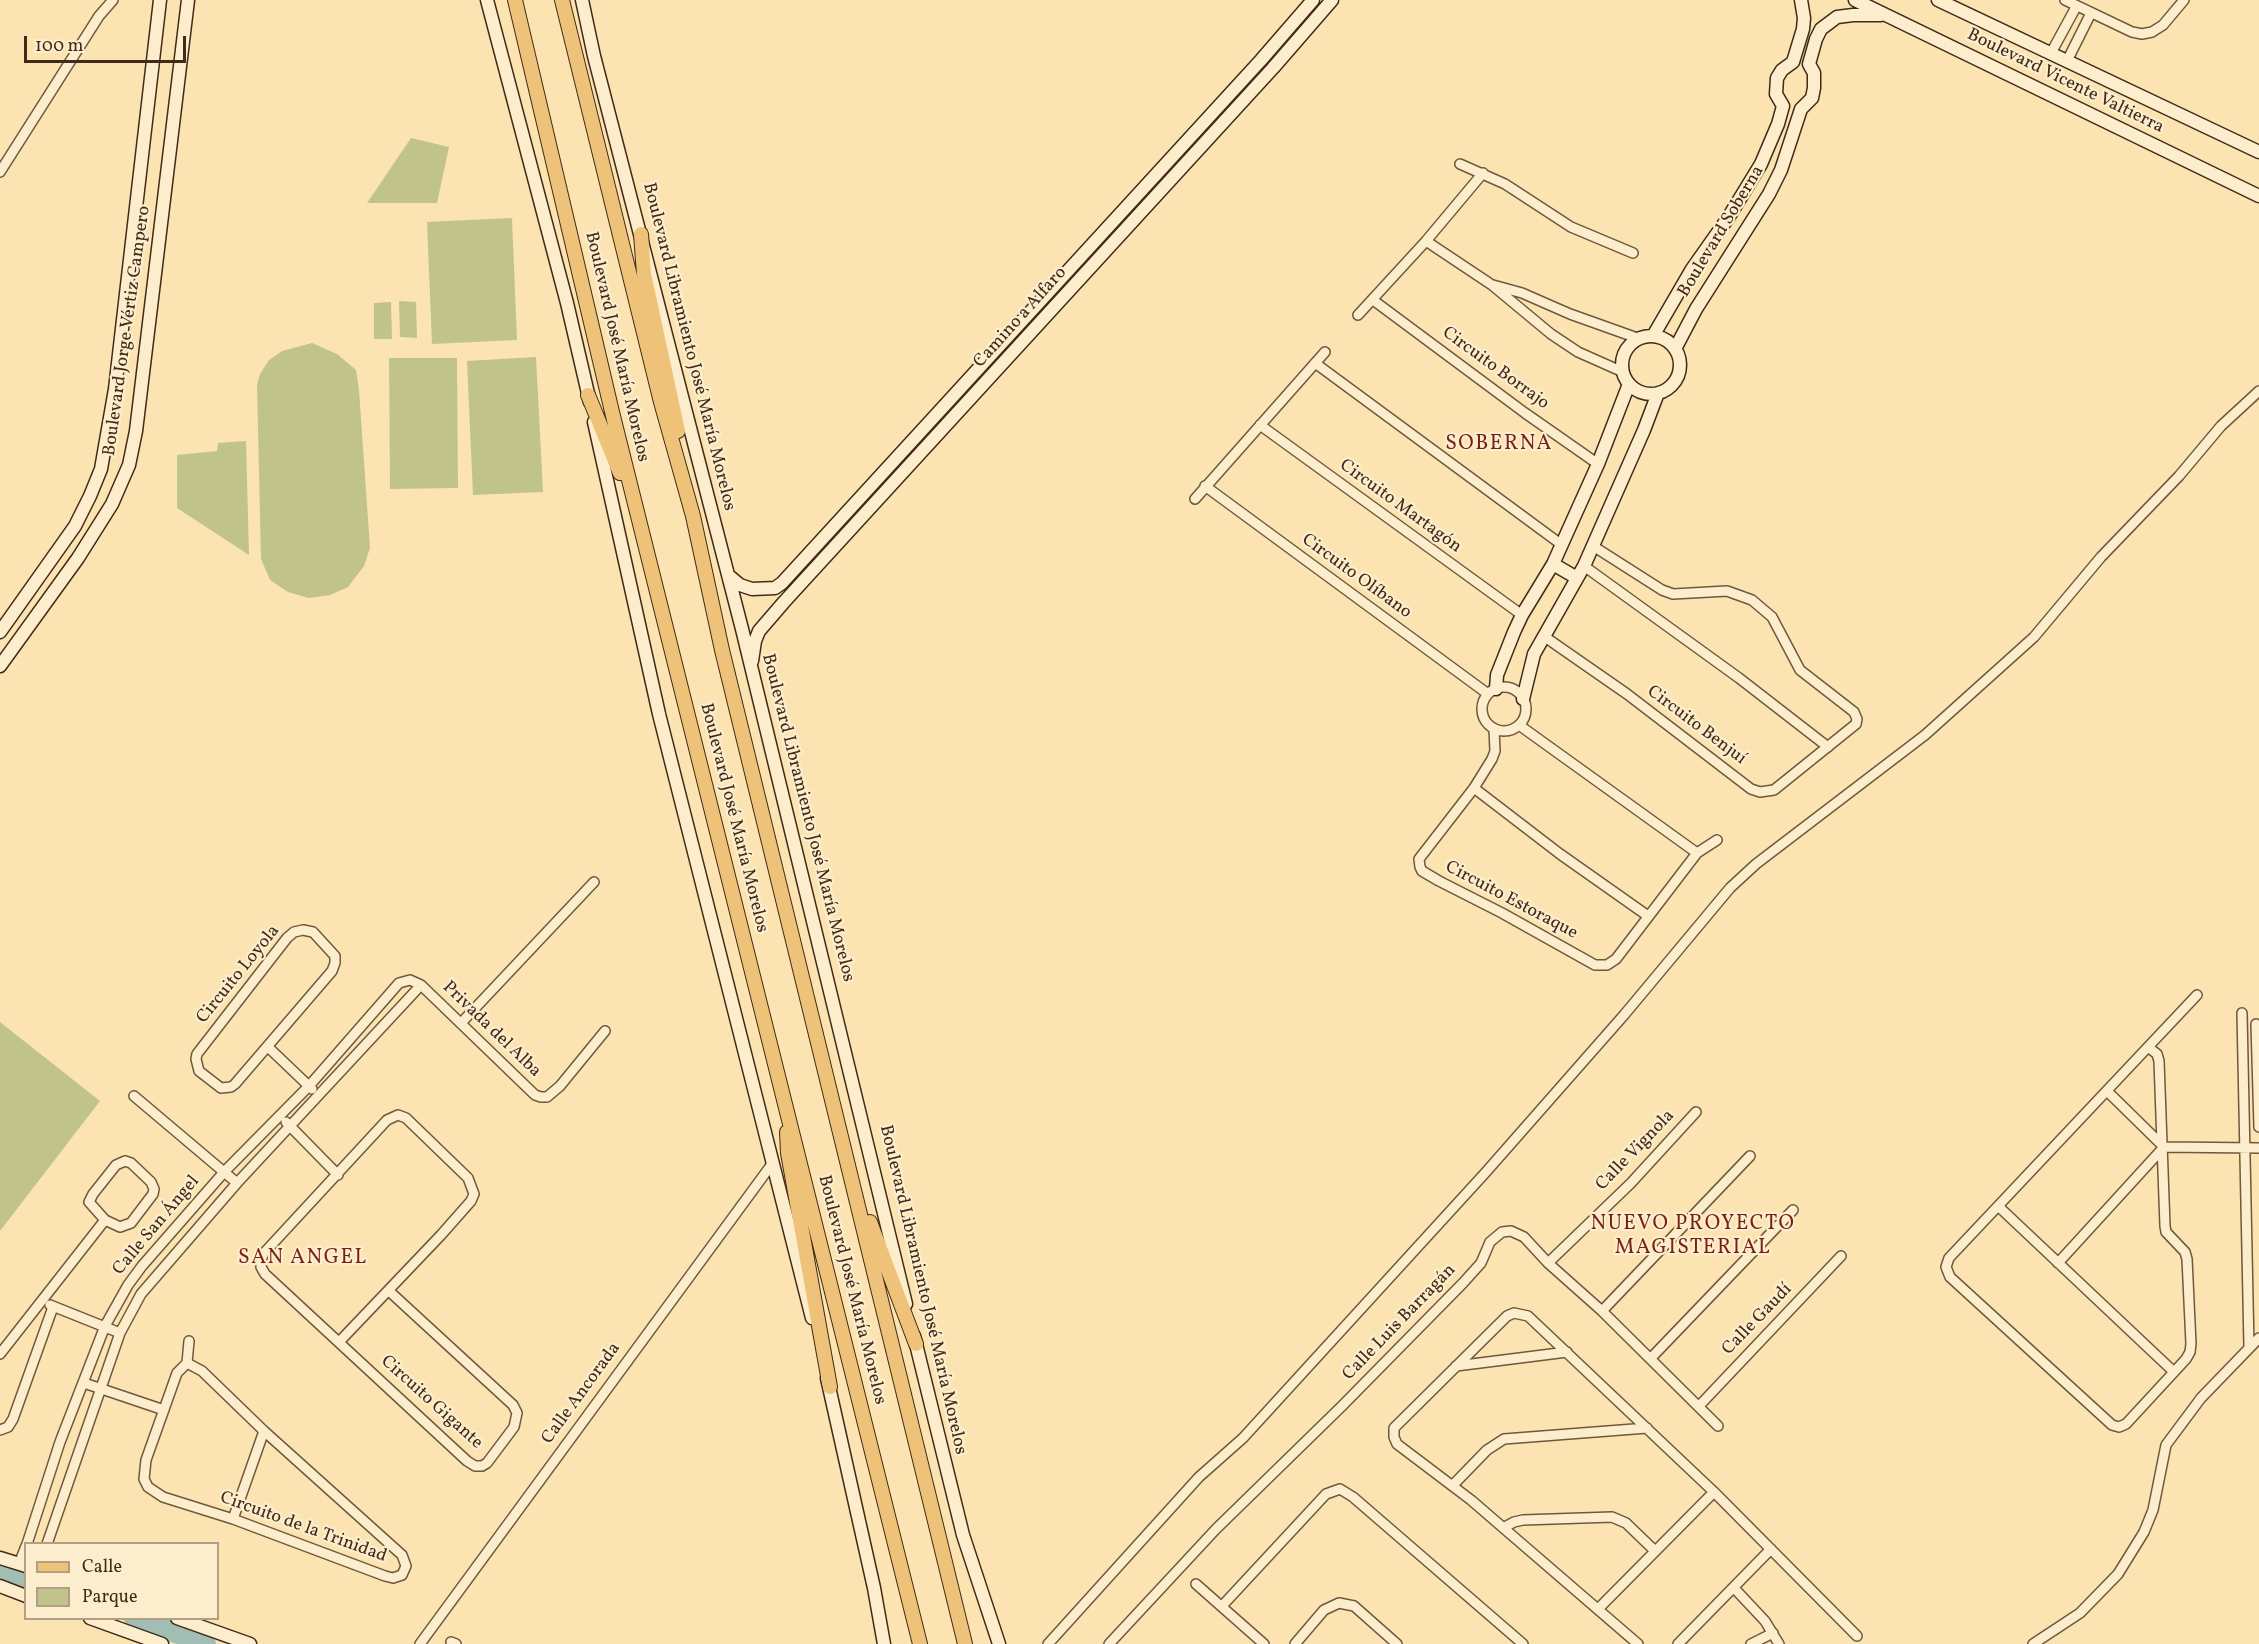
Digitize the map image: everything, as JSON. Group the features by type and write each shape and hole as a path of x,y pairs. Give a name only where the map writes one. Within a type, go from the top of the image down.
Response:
{"main road":[{"name":"Boulevard José María Morelos","path":"515,0 613,416 920,1644"},
{"name":"Boulevard José María Morelos","path":"562,0 661,402 693,516 722,650 965,1644"},
{"path":"641,234 644,274 684,461 693,516"},
{"path":"588,395 639,520"},
{"path":"788,1112 788,1153 830,1387"},
{"path":"849,1166 916,1344"}],"street":[{"path":"0,172 99,16 113,0"},
{"path":"487,0 567,303 659,714 830,1387 884,1644"},
{"path":"494,0 495,25"},
{"name":"Camino a Alfaro","path":"728,575 740,585 752,589 775,588 782,583 1261,60 1312,0"},
{"name":"Camino a Alfaro","path":"751,668 755,641 759,632 1274,68 1332,0"},
{"path":"1801,0 1803,29 1793,62 1782,70 1777,78 1776,94 1783,106 1801,109"},
{"name":"Boulevard Vicente Valtierra","path":"1855,0 2259,196"},
{"name":"Boulevard Vicente Valtierra","path":"1938,0 2259,152"},
{"path":"2065,0 2132,32 2142,34 2152,32 2163,25 2184,0"},
{"name":"Boulevard Jorge Vértiz Campero","path":"0,666 78,558 112,504 129,465 136,431 187,2"},
{"name":"Boulevard Libramiento José María Morelos","path":"583,2 728,575 963,1535 999,1644"},
{"name":"Boulevard Jorge Vértiz Campero","path":"0,632 75,526 101,469 115,389 160,3"},
{"path":"2051,53 2076,7"},
{"path":"2067,61 2091,13"},
{"name":"Boulevard Soberna","path":"1675,349 1696,309 1773,186 1790,146 1801,109 1812,98 1814,73 1809,64 1821,29 1837,17 1885,15"},
{"path":"1793,62 1809,64"},
{"name":"Boulevard Soberna","path":"1646,338 1750,185 1778,124 1783,106"},
{"path":"1460,164 1505,184 1571,226 1633,253"},
{"path":"1358,315 1426,241 1483,173"},
{"path":"1101,233 1114,242"},
{"path":"1426,241 1492,285 1551,334 1578,352 1623,372"},
{"path":"1492,285 1522,294 1570,314 1646,338 1661,338 1675,349 1679,357 1678,375 1673,383 1658,393 1647,394 1637,390 1629,384 1623,372 1622,362 1625,352 1631,344 1646,338"},
{"name":"Circuito Borrajo","path":"1373,300 1598,464"},
{"path":"1195,499 1325,352"},
{"path":"1315,363 1562,545"},
{"path":"968,379 981,389"},
{"path":"1629,384 1598,464 1562,545 1522,615 1492,691 1484,699 1482,713 1484,719 1494,729 1508,731 1519,725 1526,713 1523,699 1534,654 1584,566 1658,393"},
{"path":"1048,1644 1199,1477 1243,1438 1486,1172 1624,1015 1730,888 1756,864 1925,735 2034,637 2101,557 2179,476 2221,426 2259,391"},
{"name":"Circuito Martagón","path":"1260,425 1522,615"},
{"name":"Circuito Olíbano","path":"1205,486 1492,691"},
{"name":"Circuito Benjuí","path":"1545,637 1627,694 1751,789 1767,792 1774,790 1853,728 1857,722 1856,715 1800,670 1783,634 1764,609 1752,600 1727,591 1673,594 1662,590 1593,546"},
{"path":"1553,564 1577,578"},
{"path":"1584,566 1739,678 1828,747"},
{"path":"1492,691 1511,689 1523,699"},
{"path":"1519,725 1697,853"},
{"name":"Circuito Estoraque","path":"1494,729 1495,751 1492,759 1474,788 1419,859 1422,871 1595,964 1606,965 1616,959 1697,853 1717,840"},
{"path":"1474,788 1560,854 1647,916"},
{"path":"462,1022 594,882"},
{"name":"Circuito Loyola","path":"303,930 313,932 335,956 335,963 326,979 268,1047 231,1087 221,1088 199,1071 195,1059 200,1049 286,938 294,932 303,930"},
{"name":"Privada del Alba","path":"399,983 410,980 421,985 462,1022 535,1095 541,1097 553,1093 605,1031"},
{"name":"Calle San Ángel","path":"27,1542 60,1442 105,1326 128,1285 225,1171 309,1086 399,983"},
{"name":"Calle San Ángel","path":"48,1542 120,1333 129,1314 153,1278 237,1183 421,985"},
{"path":"2148,1047 2157,1054 2159,1060 2166,1232 2185,1252 2187,1259 2190,1352 2126,1424 2119,1427 2112,1425 1950,1277 1946,1267 1949,1258 2197,995"},
{"path":"2242,1013 2249,1347"},
{"path":"2256,1024 2259,1127"},
{"path":"268,1047 319,1094"},
{"path":"2106,1091 2164,1148 2259,1148"},
{"path":"134,1096 237,1183"},
{"name":"Calle Vignola","path":"1548,1263 1631,1183 1696,1112"},
{"name":"Circuito Gigante","path":"339,1342 389,1291 471,1201 474,1194 468,1178 406,1118 398,1115 387,1120 264,1253 261,1268 265,1274 467,1461 475,1466 487,1463 514,1427 518,1413 389,1291"},
{"path":"280,1116 338,1174"},
{"path":"2058,1263 2164,1148"},
{"path":"1602,1311 1750,1156"},
{"path":"125,1161 153,1185 153,1194 131,1223 126,1226 115,1226 105,1220 91,1206 90,1198 116,1165 125,1161"},
{"name":"Calle Ancorada","path":"420,1644 772,1164"},
{"path":"1998,1206 2174,1372"},
{"path":"1650,1358 1793,1210"},
{"path":"0,1354 105,1220"},
{"name":"Calle Luis Barragán","path":"1109,1644 1216,1530 1463,1283 1481,1263 1490,1242 1506,1231 1524,1237 1548,1263 1602,1311 1718,1426"},
{"path":"2247,1253 2259,1253"},
{"name":"Calle Gaudí","path":"1699,1406 1842,1256"},
{"path":"42,1299 53,1307 120,1333"},
{"path":"0,1430 8,1427 13,1419 53,1307"},
{"path":"1638,1644 1453,1485 1397,1444 1394,1437 1394,1428 1500,1321 1514,1313 1528,1316 1567,1352 1714,1492 1857,1636"},
{"path":"2033,1644 2080,1613 2118,1574 2144,1532 2153,1510 2166,1445 2201,1398 2259,1338"},
{"path":"188,1363 189,1341"},
{"path":"1456,1366 1567,1352"},
{"name":"Circuito de la Trinidad","path":"188,1363 202,1371 264,1431 402,1555 405,1560 405,1571 398,1577 385,1576 233,1519 163,1497 148,1487 144,1479 146,1460 177,1373 188,1363"},
{"path":"84,1383 164,1410"},
{"path":"1453,1485 1487,1450 1504,1439 1647,1428"},
{"path":"233,1519 264,1431"},
{"path":"1222,1606 1326,1494 1340,1489 1353,1497 1523,1644"},
{"path":"1598,1609 1714,1492"},
{"path":"1503,1528 1523,1520 1612,1517 1626,1522 1655,1551"},
{"path":"1678,1644 1771,1549"},
{"path":"0,1558 22,1565"},
{"path":"1196,1584 1264,1644"},
{"path":"0,1586 24,1595"},
{"path":"1734,1588 1765,1621 1779,1644"},
{"path":"1295,1644 1324,1610 1339,1602 1354,1606 1397,1644"},
{"path":"96,1620 162,1644"},
{"path":"183,1620 250,1644"},
{"path":"1753,1644 1773,1633"}],"green space":[{"path":"411,138 449,147 437,203 367,203"},
{"path":"512,218 517,340 432,344 427,222"},
{"path":"399,301 416,302 417,338 400,337"},
{"path":"391,302 392,339 374,339 374,303"},
{"path":"312,343 337,354 356,370 370,548 364,566 348,587 330,595 309,598 288,592 270,580 261,559 257,385 260,374 269,360 282,351"},
{"path":"536,357 543,492 473,495 467,361"},
{"path":"389,358 457,358 458,488 390,489"},
{"path":"246,441 249,555 177,508 177,455 217,451 218,443"},
{"path":"0,1022 100,1101 0,1231"}],"waterway":[{"path":"0,1571 24,1579"},
{"path":"140,1620 206,1644"}],"district":[{"name":"SOBERNA","path":"1499,445"},
{"name":"NUEVO PROYECTO MAGISTERIAL","path":"1693,1237"},
{"name":"SAN ANGEL","path":"303,1259"}]}
